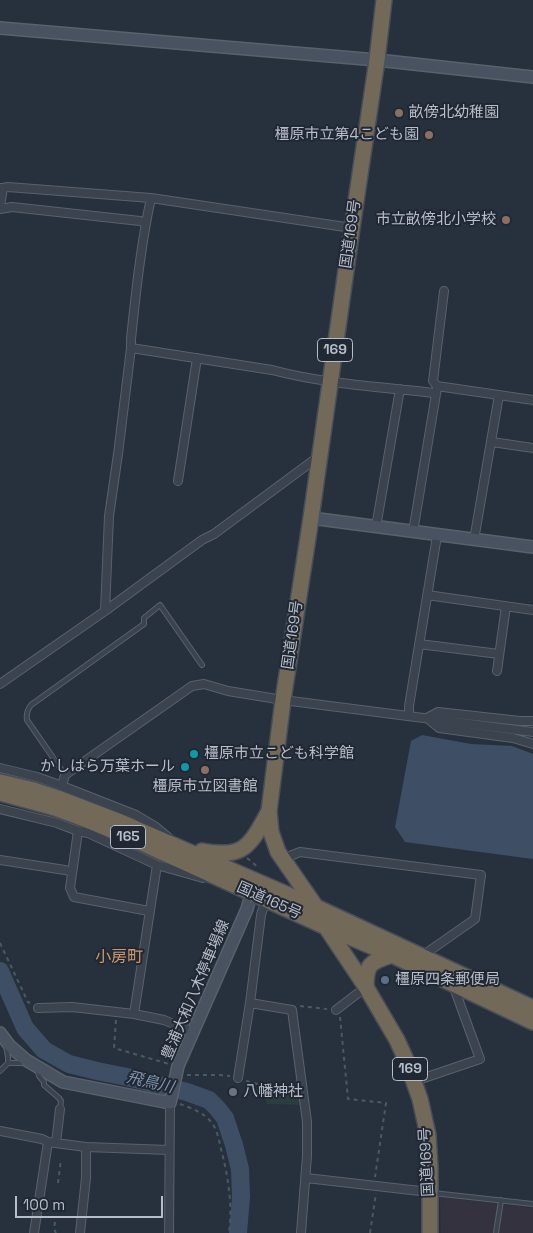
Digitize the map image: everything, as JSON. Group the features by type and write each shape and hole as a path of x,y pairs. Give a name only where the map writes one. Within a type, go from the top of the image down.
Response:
{"highway":[{"name":"国道169号","path":"384,0 269,811 271,832 278,852 316,907 326,927 366,987 408,1062 415,1081 428,1135 430,1233"},
{"name":"国道165号","path":"0,782 34,790 82,807 177,846 253,886 266,899 392,955 453,985 502,1001 533,1008"},
{"name":"国道165号","path":"0,793 47,806 87,820 223,880 253,886 316,907 422,956 502,1001 533,1022"},
{"path":"177,846 216,854 233,853 250,843 269,811"},
{"path":"366,987 366,974 370,965 377,959 392,955"}],"street":[{"path":"0,28 377,60 533,77"},
{"path":"146,223 12,207 0,208 2,188 151,198 352,228"},
{"path":"105,611 109,516 138,279 151,198"},
{"path":"413,532 437,390 433,381 444,291"},
{"path":"131,348 272,370 331,382 400,389 499,395 533,400"},
{"path":"178,481 196,358"},
{"path":"376,527 400,389"},
{"path":"474,540 499,395"},
{"path":"492,442 533,448"},
{"path":"0,684 105,611 202,540 214,534 320,456"},
{"path":"311,518 533,548"},
{"path":"409,716 409,706 437,536"},
{"path":"427,595 533,610"},
{"path":"497,671 506,606"},
{"path":"419,644 499,654"},
{"path":"62,786 66,775 192,686 204,684 284,700 533,732"},
{"path":"427,718 438,712 533,721"},
{"path":"427,718 439,728 513,738 533,744"},
{"path":"0,768 37,777 136,815 156,827 177,846"},
{"path":"0,809 88,833 157,865 211,880 223,880"},
{"path":"78,831 70,888 74,897 149,911"},
{"path":"282,858 300,852 481,875 476,919 422,956"},
{"path":"0,860 72,872"},
{"path":"134,1014 157,865"},
{"name":"豊浦大和八木停車場線","path":"170,1100 178,1066 247,909 253,886"},
{"path":"238,1078 261,915 266,899"},
{"path":"415,1081 480,1059 453,985"},
{"path":"338,1012 366,987"},
{"path":"502,1001 533,1000"},
{"path":"502,1001 533,1031"},
{"path":"250,1003 292,1010 307,1122 308,1146 301,1233"},
{"path":"38,1008 72,1007 134,1014 164,1020 193,1032"},
{"path":"3,1038 26,1060 63,1082 170,1100 168,1233"},
{"path":"34,1233 60,1109"},
{"path":"0,1131 42,1139 52,1143 86,1147 169,1150"},
{"path":"80,1233 86,1178 86,1147"},
{"path":"306,1178 429,1192"}],"lane":[{"path":"66,775 27,720 27,709 31,705 144,624 144,618 160,606 202,664"},
{"path":"0,1071 8,1063 3,1038"},
{"path":"8,1063 21,1063 26,1060"},
{"path":"38,1068 39,1076 44,1085 60,1098 60,1109"},
{"path":"429,1192 533,1204"},
{"path":"496,1233 501,1200"}],"path":[{"path":"0,943 28,1002 38,1008"},
{"path":"292,1010 293,1005 338,1012 348,1099 386,1103 370,1233"},
{"path":"116,1012 114,1048 178,1066"},
{"path":"170,1100 196,1109 212,1122 218,1135 226,1168 230,1197 229,1233"},
{"path":"58,1183 61,1160"},
{"path":"55,1222 54,1229 56,1233"}],"shaded area":[{"path":"440,1197 533,1208 533,1233 441,1233"}],"green space":[{"path":"261,1085 303,1090 305,1105 267,1104"}],"water":[{"path":"422,735 471,744 512,746 533,754 533,859 405,842 395,827 411,741"}],"waterway":[{"name":"飛鳥川","path":"0,971 25,1028 44,1050 69,1064 187,1092 209,1100 217,1108 225,1118 240,1169 241,1197 238,1233"}],"place":[{"name":"畝傍北幼稚園","path":"399,113"},
{"name":"橿原市立第4こども園","path":"429,135"},
{"name":"市立畝傍北小学校","path":"506,220"},
{"name":"橿原市立こども科学館","path":"194,754"},
{"name":"かしはら万葉ホール","path":"185,767"},
{"name":"橿原市立図書館","path":"205,770"},
{"name":"橿原四条郵便局","path":"385,980"},
{"name":"八幡神社","path":"233,1092"}],"district":[{"name":"小房町","path":"119,958"}]}
